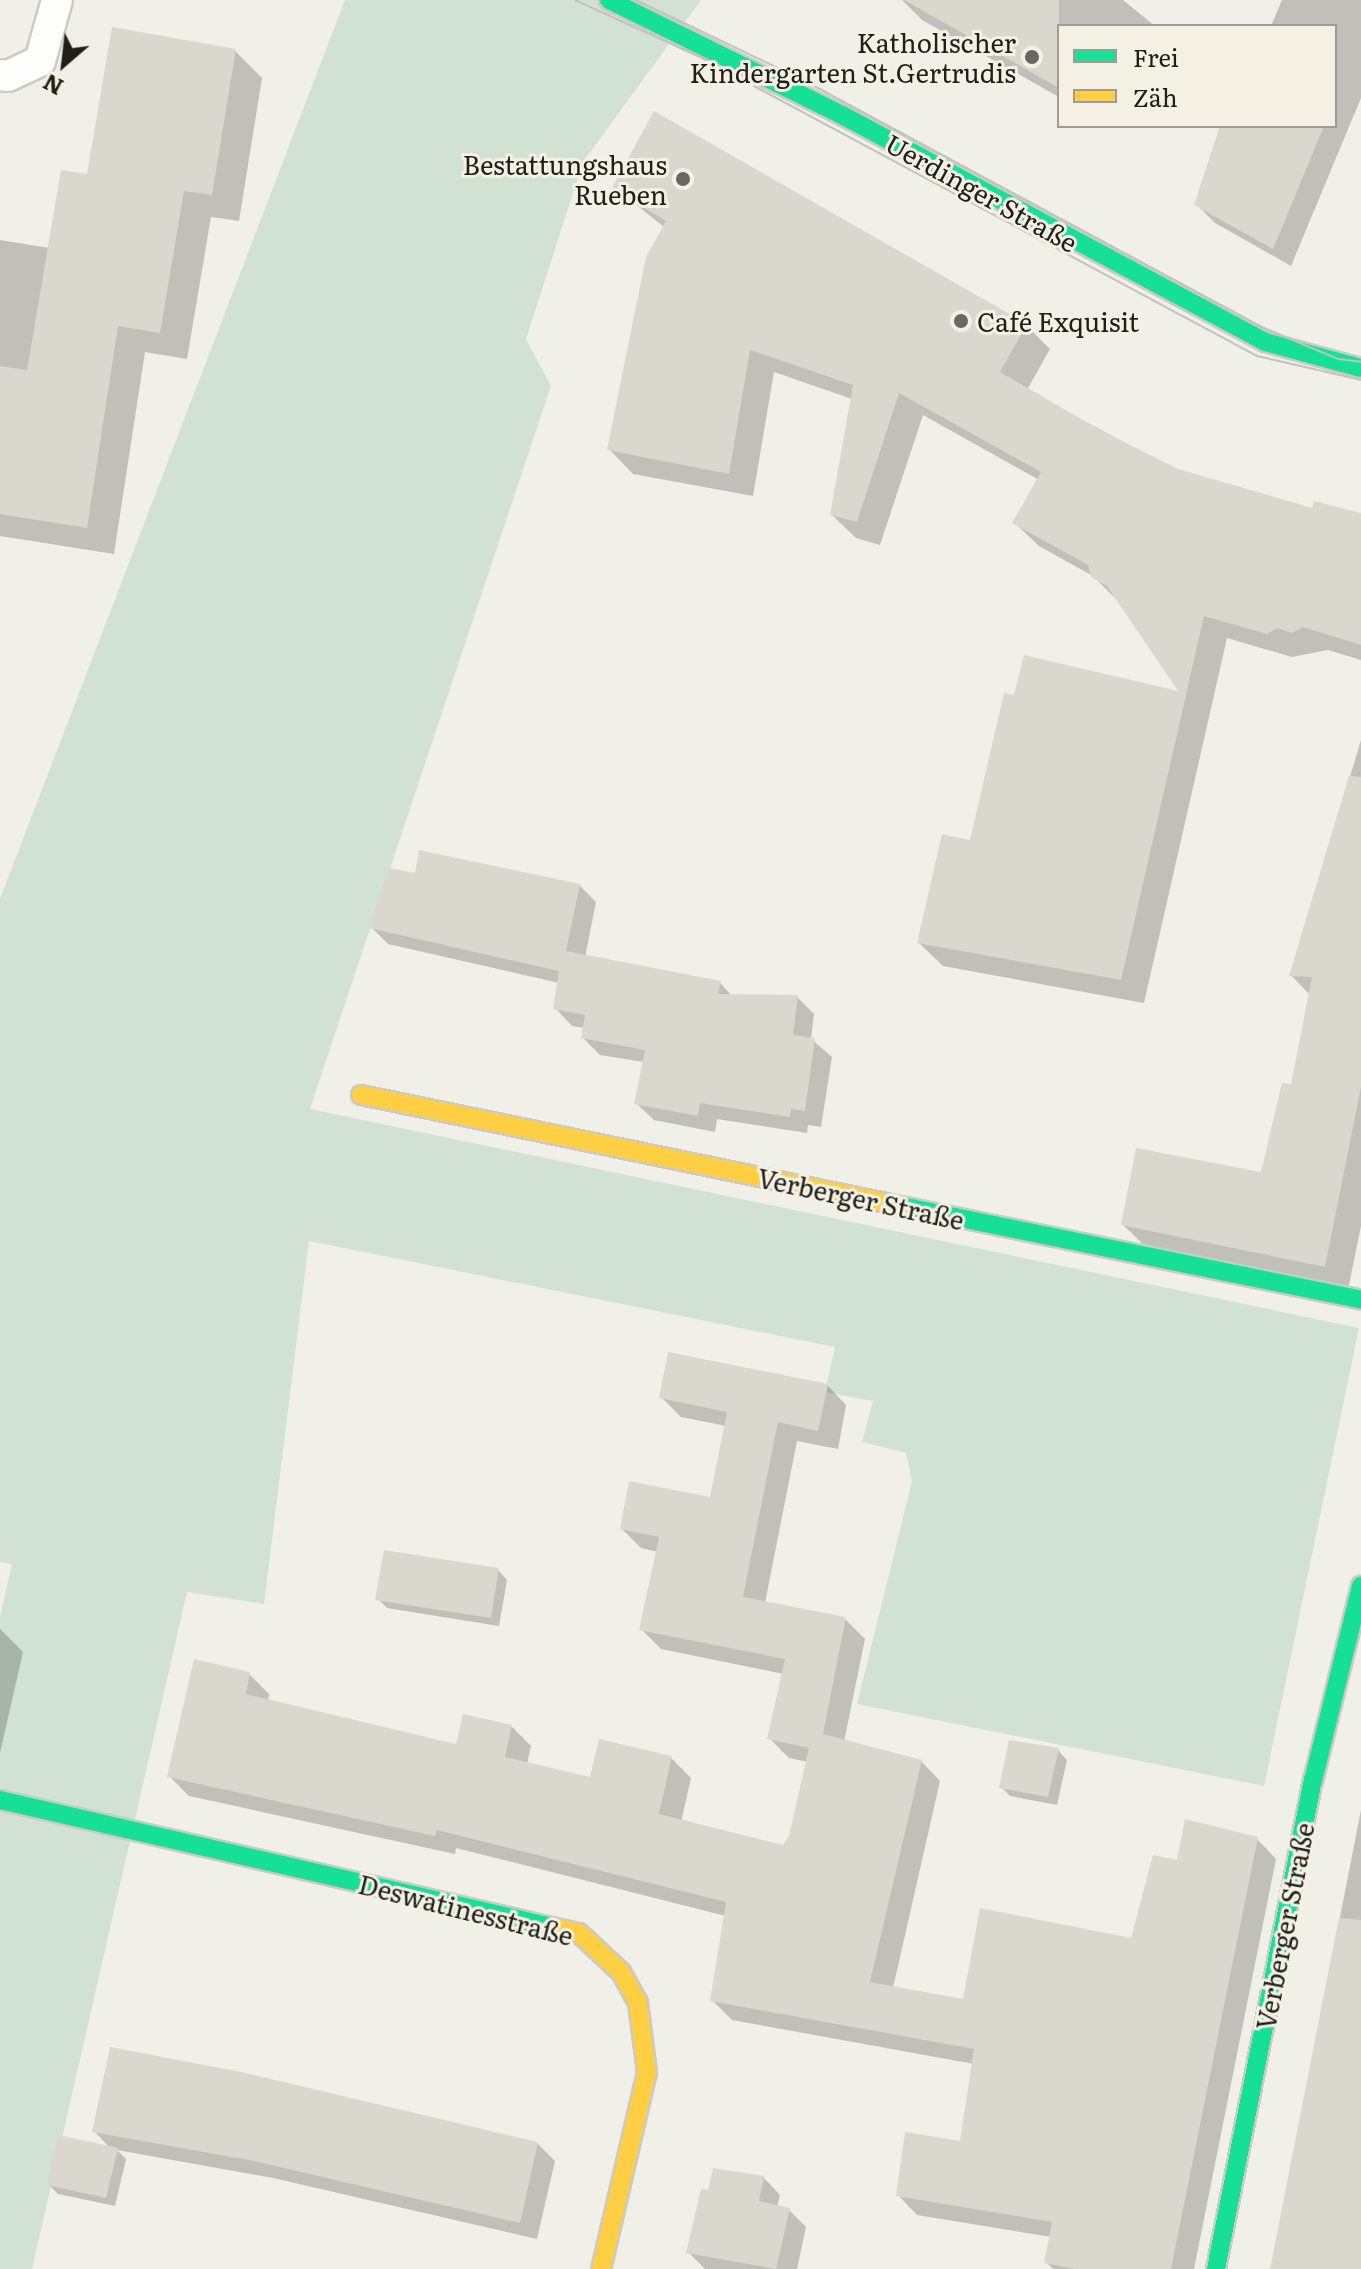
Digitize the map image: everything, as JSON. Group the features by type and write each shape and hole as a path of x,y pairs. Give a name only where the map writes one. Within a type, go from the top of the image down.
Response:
{"street":[{"name":"Uerdinger Straße","path":"609,0 842,115 1265,342 1361,368"},
{"name":"Verberger Straße","path":"361,1095 1361,1300"},
{"name":"Verberger Straße","path":"1216,2269 1313,1781 1361,1586"},
{"name":"Deswatinesstraße","path":"0,1800 579,1933 621,1972 638,2003 647,2072 601,2269"}],"lane":[{"path":"0,75 8,76 40,61 57,0"}],"green space":[{"path":"345,0 701,0 583,162 526,339 551,386 310,1109 1359,1328 1264,1786 857,1704 912,1481 906,1453 862,1442 873,1401 825,1392 835,1347 309,1241 264,1604 187,1592 32,2269 0,2269 0,1617 12,1564 0,1562 0,899"}],"building":[{"name":"Katholischer Kindergarten St.Gertrudis","path":"904,0 1059,0 1057,87"},
{"path":"112,27 236,49 212,195 184,191 160,333 118,326 87,528 0,514 0,366 27,370 61,170 87,174"},
{"path":"654,111 1027,324 1000,372 1100,430 1178,469 1312,508 1314,501 1361,513 1361,645 1303,627 1292,633 1277,628 1267,634 1204,616 1121,980 917,943 942,834 970,840 1004,693 1014,695 1024,655 1178,691 1107,586 1091,577 1088,565 1012,523 1041,472 899,393 857,522 830,515 853,385 750,350 729,474 607,450 646,257 666,221 612,188"},
{"path":"1219,128 1323,128 1273,249 1194,205"},
{"path":"1349,776 1361,777 1361,1087 1325,1267 1121,1225 1136,1148 1261,1172 1282,1083 1291,1084 1312,977 1289,976"},
{"path":"419,850 580,884 566,951 721,981 718,994 798,995 793,1035 815,1038 805,1111 791,1109 790,1117 700,1103 698,1116 634,1104 645,1050 581,1038 585,1015 553,1009 559,971 369,928 389,868 415,873"},
{"path":"668,1352 828,1384 818,1431 778,1422 743,1597 846,1617 823,1734 922,1760 870,1982 963,1999 980,1908 1131,1938 1153,1855 1177,1860 1185,1819 1258,1837 1171,2269 1075,2269 1044,2263 1052,2222 896,2196 905,2132 960,2141 974,2049 710,2001 726,1902 437,1830 435,1836 167,1777 194,1659 250,1672 246,1694 456,1744 463,1714 512,1725 505,1757 590,1777 599,1739 672,1756 659,1814 783,1845 789,1836 809,1748 767,1739 785,1659 639,1630 659,1537 620,1529 629,1481 710,1497 727,1412 659,1398"},
{"path":"384,1550 499,1568 491,1618 375,1600"},
{"path":"1009,1740 1059,1748 1048,1797 999,1788"},
{"path":"1339,1918 1361,1920 1361,2269 1270,2269"},
{"path":"110,2047 241,2072 538,2142 520,2223 254,2161 92,2132"},
{"path":"58,2135 118,2148 106,2198 47,2185"},
{"path":"713,2168 764,2176 759,2201 790,2208 776,2269 686,2253 701,2189 708,2190"}],"tram line":[{"path":"575,0 700,57 1257,356 1361,380"},
{"path":"636,0 803,80 1264,328 1338,359 1361,362"}],"traffic: fast":[{"path":"609,0 842,115 1265,342 1361,368"},
{"path":"901,1206 1361,1300"},
{"path":"1216,2269 1313,1781 1361,1586"},
{"path":"0,1800 552,1927"}],"traffic: slow":[{"path":"361,1095 901,1206"},
{"path":"552,1927 579,1933 621,1972 638,2003 647,2072 601,2269"}],"place":[{"name":"Katholischer Kindergarten St.Gertrudis","path":"1032,57"},
{"name":"Bestattungshaus Rueben","path":"683,179"},
{"name":"Café Exquisit","path":"961,321"}]}
